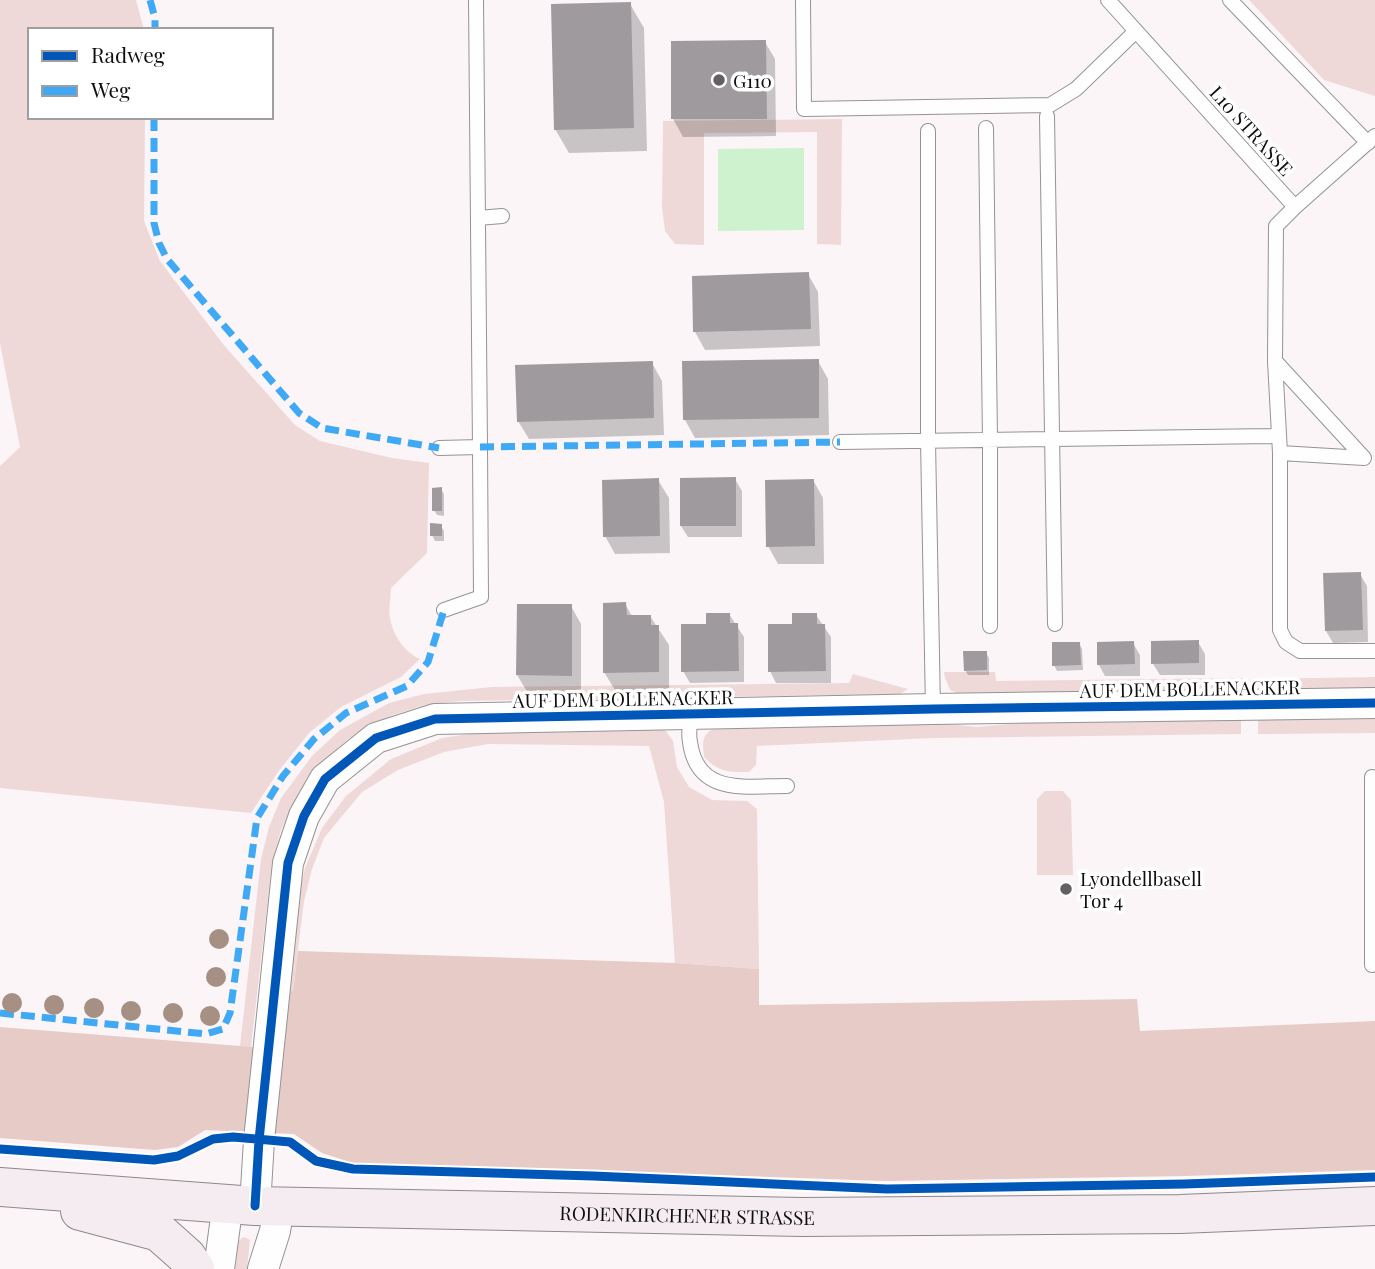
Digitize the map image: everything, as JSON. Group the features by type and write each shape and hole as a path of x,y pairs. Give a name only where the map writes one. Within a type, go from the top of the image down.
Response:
{"main road":[{"name":"RODENKIRCHENER STRASSE","path":"0,1187 254,1205 803,1217 1180,1214 1375,1206"},
{"path":"0,1187 46,1203 159,1232 195,1269"}],"street":[{"name":"AUF DEM BOLLENACKER","path":"254,1205 288,863 304,816 325,779 376,738 435,719 1375,703"},
{"path":"219,1269 254,1205 275,1231 263,1269"}],"lane":[{"path":"444,610 481,597 476,0"},
{"path":"803,0 804,109 1051,105 1076,89 1136,31"},
{"name":"L10 STRASSE","path":"1108,0 1295,207"},
{"path":"1230,0 1371,139 1276,226 1276,361 1280,453 1280,630 1286,642 1300,651 1375,651"},
{"path":"1047,116 1055,624"},
{"path":"986,128 990,626"},
{"path":"928,131 928,441 933,709"},
{"path":"478,218 502,216"},
{"path":"1276,361 1369,458"},
{"path":"840,442 1278,436"},
{"path":"439,448 480,447"},
{"path":"1280,453 1369,458"},
{"path":"691,714 690,741 696,763 709,779 729,786 787,786"},
{"path":"1372,777 1372,965"}],"shaded area":[{"path":"0,0 136,0 143,28 28,28 28,119 145,119 144,221 160,261 223,344 295,425 320,441 392,458 429,463 427,553 391,588 389,607 391,624 397,637 409,652 420,659 401,677 341,707 309,733 278,772 251,813 0,788 0,466 20,447 0,343"},
{"path":"1249,0 1375,0 1375,96 1324,80"},
{"path":"842,119 841,245 817,244 817,132 704,133 704,245 675,244 665,231 662,207 663,121"},
{"path":"804,148 804,230 718,231 718,149"},
{"path":"944,672 995,672 996,681 1243,678 1243,690 959,694 950,690"},
{"path":"853,674 908,689 900,694 459,701 425,705 393,715 348,739 320,764 293,804 281,830 272,863 251,1047 240,1046 261,859 269,827 281,798 312,756 340,730 389,703 424,694 492,687 849,683"},
{"path":"1375,677 1375,689 1259,690 1258,679"},
{"path":"1375,718 1375,733 1258,734 1258,719"},
{"path":"1241,719 1241,734 934,738 757,746 756,765 749,772 720,769 704,757 703,751 706,734 720,725 949,724 976,727 1043,721"},
{"path":"652,725 666,731 673,741 677,767 689,787 712,800 747,801 757,809 759,969 675,963 664,802 649,746 488,744 444,752 398,770 362,792 324,838 304,901 293,991 286,992 296,904 305,868 322,828 346,796 391,759 442,738 495,730"},
{"path":"1045,791 1063,791 1071,800 1073,875 1037,875 1037,799"},
{"path":"298,951 675,963 759,969 759,1005 1137,999 1140,1031 1375,1021 1375,1170 887,1181 353,1163 322,1153 294,1134 205,1130 178,1147 155,1150 0,1138 0,1027 278,1049 286,992 293,991"},
{"path":"243,1237 250,1240 247,1269 230,1269 237,1243"}],"building":[{"path":"631,2 634,128 554,130 551,4"},
{"name":"G110","path":"766,40 767,119 671,119 671,41"},
{"path":"809,272 811,329 693,332 692,276"},
{"path":"819,359 819,418 683,420 682,361"},
{"path":"653,361 654,418 517,422 515,365"},
{"path":"736,477 736,526 680,526 680,478"},
{"path":"659,478 660,536 603,537 602,480"},
{"path":"814,479 815,546 766,547 765,480"},
{"path":"442,487 442,511 432,511 432,488"},
{"path":"430,523 442,524 442,536 430,536"},
{"path":"1361,572 1363,630 1325,631 1323,573"},
{"path":"626,602 627,615 651,615 651,625 659,625 659,672 603,673 603,603"},
{"path":"517,604 572,604 572,676 516,675"},
{"path":"706,613 730,613 730,623 738,623 739,671 681,672 681,624 706,624"},
{"path":"792,613 817,613 817,624 825,624 826,671 768,672 768,624 792,624"},
{"path":"1199,640 1199,663 1151,664 1151,641"},
{"path":"1134,641 1135,664 1097,665 1097,642"},
{"path":"1052,642 1080,642 1081,665 1052,666"},
{"path":"963,651 987,651 987,670 964,671"}],"marked path":[{"path":"150,0 155,28"},
{"path":"154,119 154,223 159,243 167,259 299,413 322,428 439,448"},
{"path":"480,447 840,442"},
{"path":"0,1013 206,1034 223,1029 230,1013 257,818 283,776 314,739 346,713 407,686 428,662 444,610"}],"cycle path":[{"path":"255,1206 259,1140 288,863 304,816 325,779 376,738 435,719 1375,703"},
{"path":"0,1149 154,1160 178,1156 213,1139 233,1137 290,1142 316,1161 353,1169 887,1189 1185,1184 1375,1177"}],"place":[{"name":"G110","path":"719,80"},
{"name":"Lyondellbasell Tor 4","path":"1066,889"}]}
